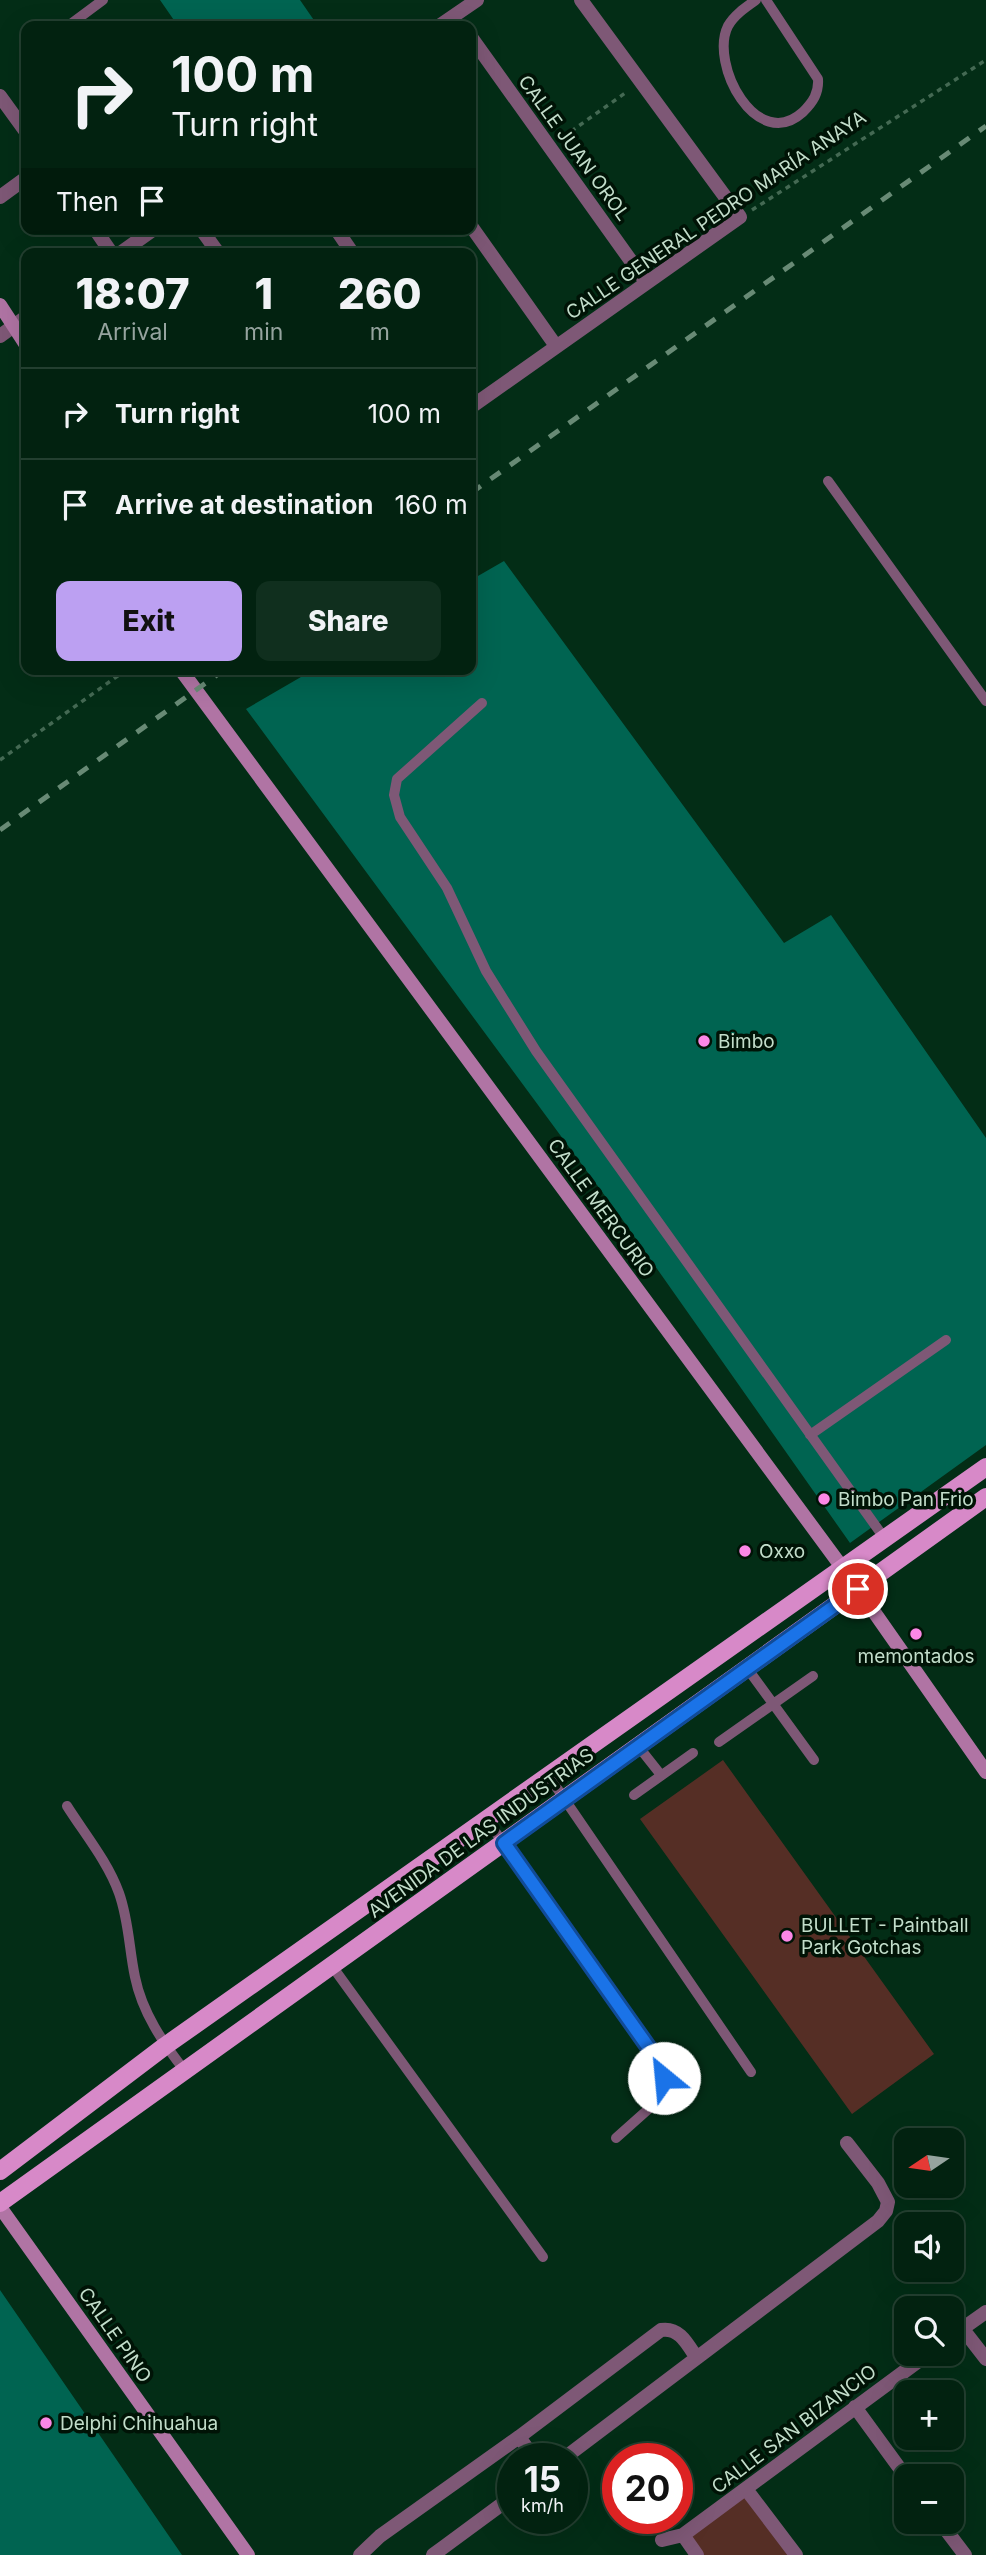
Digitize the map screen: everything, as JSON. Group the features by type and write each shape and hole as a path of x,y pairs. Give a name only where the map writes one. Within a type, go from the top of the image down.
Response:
{"main road":[{"path":"0,305 21,337"},
{"name":"CALLE MERCURIO","path":"185,675 858,1589 986,1772"},
{"name":"AVENIDA DE LAS INDUSTRIAS","path":"0,2171 165,2046 986,1467"},
{"name":"AVENIDA DE LAS INDUSTRIAS","path":"0,2205 986,1497"},
{"path":"911,1521 925,1540"},
{"path":"285,1963 302,1987"},
{"name":"CALLE PINO","path":"0,2205 248,2555"}],"street":[{"path":"459,21 477,0"},
{"path":"581,0 740,217"},
{"name":"CALLE JUAN OROL","path":"476,44 646,282"},
{"path":"0,96 21,125"},
{"path":"0,197 21,182"},
{"name":"CALLE GENERAL PEDRO MARÍA ANAYA","path":"476,403 740,217"},
{"path":"476,233 556,346"},
{"path":"127,248 146,235"},
{"path":"0,336 21,321"},
{"path":"584,2443 878,2221 886,2211 888,2202 878,2183 847,2143"},
{"path":"964,2327 986,2312"},
{"path":"360,2555 380,2536 519,2437 661,2330 672,2329 680,2334 696,2357"},
{"path":"964,2339 986,2359"},
{"name":"CALLE SAN BIZANCIO","path":"662,2540 682,2535 911,2366"},
{"path":"855,2407 897,2464"},
{"path":"519,2437 523,2443"},
{"path":"746,2489 796,2555"},
{"path":"433,2555 497,2508"},
{"path":"949,2534 965,2555"},
{"path":"682,2535 697,2555"}],"lane":[{"path":"75,21 103,0"},
{"path":"756,0 736,15 728,27 723,48 732,85 760,119 774,123 792,121 813,100 818,91 818,79 766,0"},
{"path":"828,481 986,701"},
{"path":"482,703 397,779 394,795 400,817 447,888 486,971 536,1051 885,1539"},
{"path":"810,1435 946,1340"},
{"path":"747,1668 814,1760"},
{"path":"719,1742 813,1676"},
{"path":"638,1746 661,1775"},
{"path":"634,1795 693,1754"},
{"path":"548,1775 751,2072"},
{"path":"67,1806 118,1889 142,2001 165,2046 185,2071"},
{"path":"487,1819 661,2067 664,2078 662,2097 616,2138"},
{"path":"332,1966 543,2257"}],"path":[{"name":"CALLE GENERAL PEDRO MARÍA ANAYA","path":"740,217 986,60"},
{"path":"550,146 641,82"},
{"path":"0,760 119,675"}],"shaded area":[{"name":"BULLET - Paintball Park Gotchas","path":"723,1760 934,2054 852,2114 640,1819"},
{"path":"746,2489 796,2555 697,2555 683,2535 693,2534 693,2528"}],"building":[{"path":"160,0 300,0 315,21 175,21"},
{"name":"Bimbo","path":"504,561 784,943 831,915 986,1138 986,1445 850,1543 622,1219 246,709 304,675 476,675 476,577"},
{"name":"Delphi Chihuahua","path":"0,2290 182,2555 0,2555"}],"railway":[{"path":"476,489 986,126"},
{"path":"0,830 217,675"}],"place":[{"name":"Bimbo","path":"704,1041"},
{"name":"Bimbo Pan Frio","path":"824,1499"},
{"name":"Oxxo","path":"745,1551"},
{"name":"memontados","path":"916,1634"},
{"name":"BULLET - Paintball Park Gotchas","path":"787,1936"},
{"name":"Delphi Chihuahua","path":"46,2423"}],"route":[{"path":"664,2078 656,2058 504,1843 858,1589"}]}
